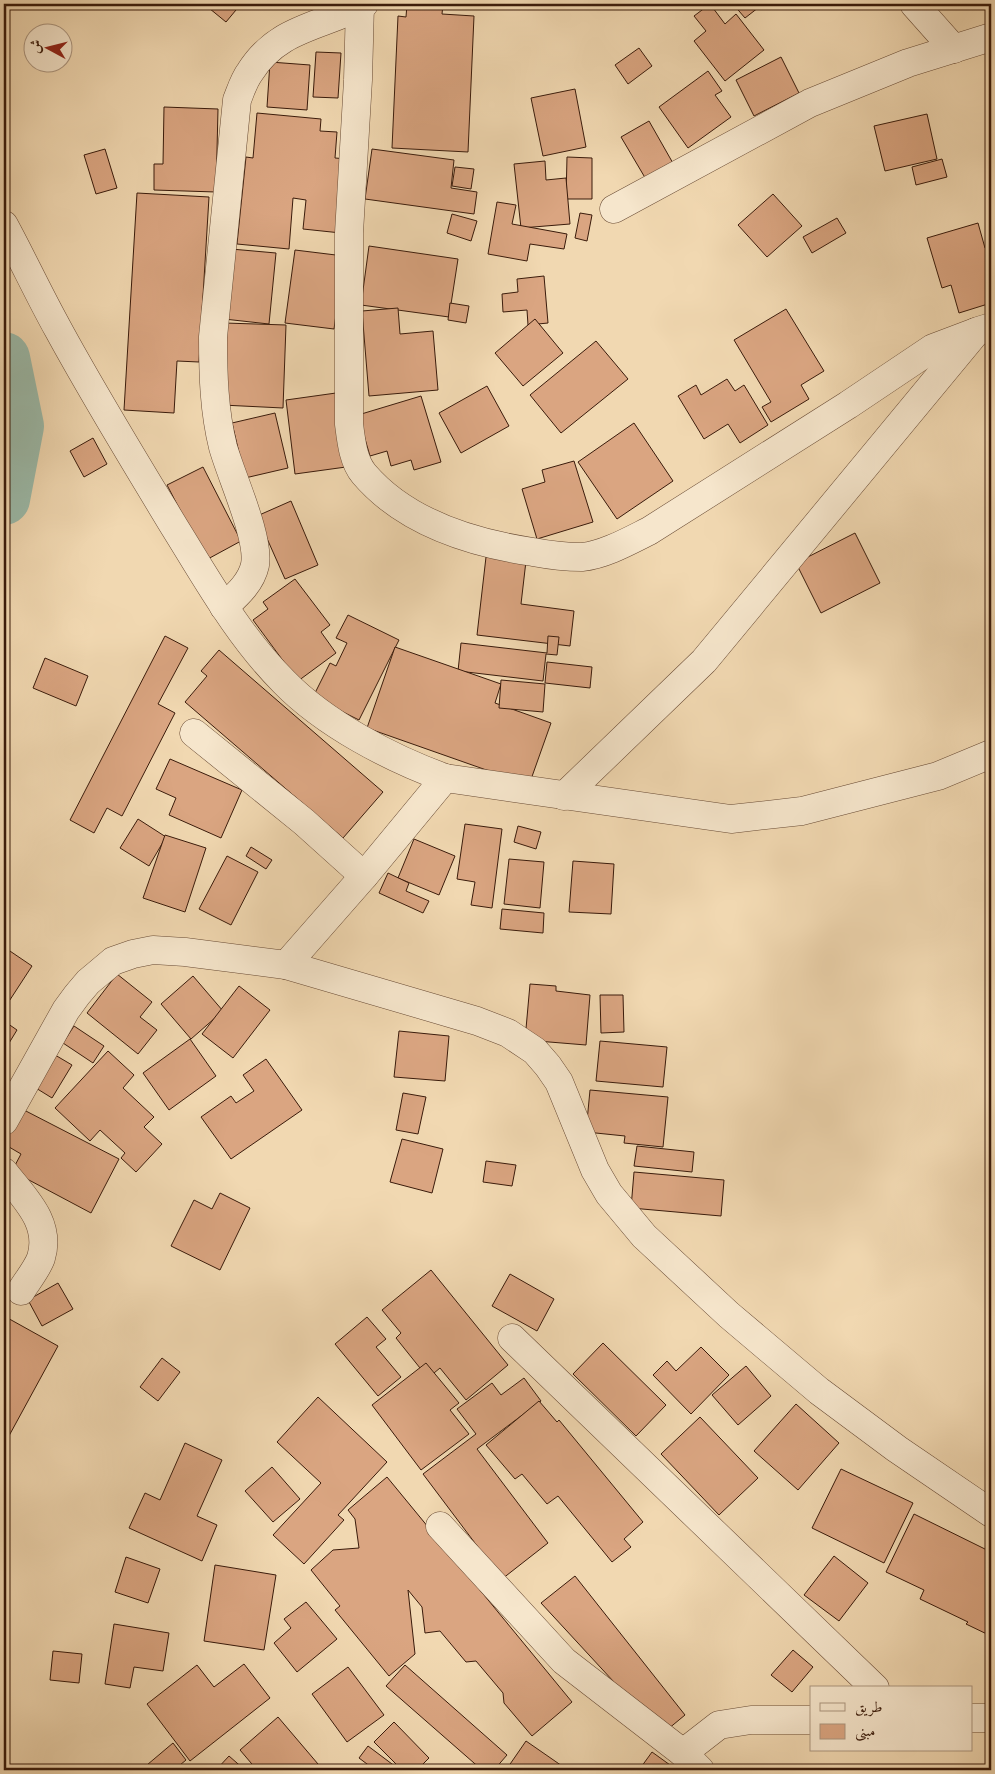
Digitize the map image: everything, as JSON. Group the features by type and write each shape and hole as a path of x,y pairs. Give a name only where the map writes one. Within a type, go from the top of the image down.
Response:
{"street":[{"path":"224,607 246,584 253,570 256,554 253,539 223,448 218,424 213,369 213,337 232,133 237,100 249,72 262,54 278,41 361,4 349,233 349,424 353,452 363,473 396,504 452,532 490,544 518,550 583,557 616,548 657,526 848,405 932,348 985,329"},
{"path":"914,4 954,49"},
{"path":"614,209 810,103 908,63 991,37"},
{"path":"5,232 112,424 224,607 284,682 325,717 392,755 417,768 445,778 731,819 802,811 938,776 991,754"},
{"path":"564,796 704,661 985,329"},
{"path":"194,733 304,822 364,876"},
{"path":"286,965 364,876 445,778"},
{"path":"4,1121 66,1010 88,982 113,961 153,950 216,955 286,965 478,1021 508,1032 535,1051 559,1082 594,1170 609,1194 644,1236 729,1315 820,1391 897,1448 991,1513"},
{"path":"4,1172 27,1200 42,1226 43,1242 40,1258 21,1291"},
{"path":"512,1338 873,1686"},
{"path":"440,1526 564,1661 691,1762 719,1725 752,1720 810,1720"},
{"path":"972,1718 991,1718"}],"building":[{"path":"204,4 241,4 226,22"},
{"path":"407,4 443,4 442,14 474,16 468,152 392,148 398,16 406,17"},
{"path":"710,4 725,24 736,14 764,50 725,81 694,41 706,31 694,16"},
{"path":"733,4 763,4 745,18"},
{"path":"639,48 652,66 628,84 615,65"},
{"path":"316,52 341,53 338,98 313,97"},
{"path":"781,57 799,93 754,116 736,80"},
{"path":"270,62 310,65 307,110 267,107"},
{"path":"708,71 722,91 715,95 731,117 688,148 659,107"},
{"path":"575,89 586,147 543,156 531,98"},
{"path":"164,107 218,109 216,192 154,190 154,164 163,164"},
{"path":"257,113 321,119 320,131 337,132 335,158 348,159 341,233 303,229 306,200 293,198 289,249 237,244 246,157 253,158"},
{"path":"927,114 937,159 885,171 874,126"},
{"path":"649,121 674,165 647,181 621,137"},
{"path":"105,149 117,188 96,194 84,155"},
{"path":"372,149 454,160 451,188 477,192 474,214 365,199"},
{"path":"567,157 592,158 592,199 566,199"},
{"path":"942,159 947,177 916,185 912,167"},
{"path":"545,161 546,180 566,178 570,224 521,228 514,164"},
{"path":"455,167 474,169 471,189 452,186"},
{"path":"137,193 209,197 199,362 177,361 174,413 124,410"},
{"path":"773,194 802,226 767,257 738,225"},
{"path":"497,202 516,205 512,224 567,234 564,249 530,244 527,261 488,254"},
{"path":"580,213 592,215 587,241 575,238"},
{"path":"452,214 477,221 471,241 447,233"},
{"path":"837,218 846,233 812,253 803,237"},
{"path":"978,223 985,248 991,246 991,303 959,313 951,285 942,288 927,238"},
{"path":"369,246 458,259 449,317 361,305"},
{"path":"231,249 276,253 269,324 224,319"},
{"path":"295,250 344,256 334,329 285,323"},
{"path":"544,276 548,323 528,325 527,310 503,312 502,294 518,292 517,279"},
{"path":"450,303 469,306 466,323 448,320"},
{"path":"398,308 400,334 433,331 438,390 369,396 362,311"},
{"path":"786,309 824,371 801,385 809,399 771,422 762,407 771,402 734,340"},
{"path":"535,319 563,353 523,386 495,353"},
{"path":"225,323 286,325 283,408 222,405"},
{"path":"596,341 628,379 561,433 530,395"},
{"path":"727,379 735,391 744,385 768,425 740,443 728,424 704,439 678,396 696,385 701,395"},
{"path":"487,386 509,426 461,453 439,413"},
{"path":"336,393 346,467 295,474 286,400"},
{"path":"421,396 441,462 414,470 411,460 391,466 387,451 370,456 358,415"},
{"path":"275,413 288,468 245,478 232,423"},
{"path":"634,423 673,481 617,519 578,462"},
{"path":"93,438 107,464 84,477 70,451"},
{"path":"574,461 593,522 537,539 522,489 545,482 542,470"},
{"path":"203,467 241,541 206,560 167,485"},
{"path":"291,501 318,565 285,579 257,516"},
{"path":"855,533 880,583 821,613 796,563"},
{"path":"486,557 526,561 521,604 574,611 570,646 477,635"},
{"path":"295,579 330,625 321,632 336,653 298,681 253,620 268,609 263,602"},
{"path":"348,615 399,640 359,720 313,697 330,663 336,666 347,643 336,638"},
{"path":"165,636 188,648 158,704 175,713 122,816 107,808 94,833 70,820"},
{"path":"548,636 559,637 557,655 546,654 543,681 458,671 461,643 547,653"},
{"path":"395,647 501,684 495,703 551,723 529,785 367,728"},
{"path":"219,650 383,792 343,838 185,702 207,676 201,671"},
{"path":"45,658 88,676 76,706 33,688"},
{"path":"547,662 592,667 590,688 545,683"},
{"path":"501,680 545,684 543,712 499,708"},
{"path":"170,759 242,790 221,838 169,815 176,798 156,789"},
{"path":"138,819 166,837 149,866 120,848"},
{"path":"465,824 502,829 492,908 471,905 475,882 457,879"},
{"path":"518,826 541,832 536,849 514,842"},
{"path":"165,835 206,848 185,912 143,898"},
{"path":"414,839 455,856 439,895 398,878"},
{"path":"251,847 272,860 266,869 246,856"},
{"path":"227,856 258,872 231,925 199,909"},
{"path":"509,859 544,862 540,908 504,904"},
{"path":"573,861 614,864 611,914 569,912"},
{"path":"388,873 409,883 406,891 429,901 423,913 379,893"},
{"path":"502,909 544,913 543,933 500,929"},
{"path":"4,947 32,966 4,1009"},
{"path":"117,974 152,1002 140,1017 157,1030 138,1054 87,1013"},
{"path":"193,976 223,1011 191,1039 161,1004"},
{"path":"530,984 556,986 556,991 590,995 586,1045 525,1040"},
{"path":"239,986 270,1010 233,1058 202,1034"},
{"path":"600,995 623,995 624,1032 601,1033"},
{"path":"4,1021 17,1030 6,1048 4,1047"},
{"path":"74,1026 104,1046 93,1063 63,1043"},
{"path":"399,1031 449,1036 445,1081 394,1077"},
{"path":"190,1039 216,1076 169,1110 143,1073"},
{"path":"600,1041 667,1047 663,1087 596,1081"},
{"path":"108,1051 134,1075 123,1088 154,1117 144,1127 162,1144 136,1172 121,1158 125,1153 100,1130 90,1141 55,1108"},
{"path":"50,1052 72,1065 52,1098 31,1085"},
{"path":"266,1059 302,1110 231,1159 201,1117 231,1096 236,1103 254,1091 243,1075"},
{"path":"590,1090 668,1097 663,1147 624,1143 625,1136 586,1132"},
{"path":"403,1093 426,1097 418,1134 396,1130"},
{"path":"22,1109 119,1159 91,1213 12,1171 21,1154 4,1144"},
{"path":"402,1139 443,1149 432,1193 390,1182"},
{"path":"637,1146 694,1152 692,1172 634,1166"},
{"path":"486,1161 516,1165 512,1186 483,1182"},
{"path":"634,1172 724,1180 721,1216 631,1208"},
{"path":"220,1193 250,1208 220,1270 171,1246 194,1200 212,1209"},
{"path":"431,1270 508,1365 466,1400 440,1368 428,1378 396,1338 401,1333 382,1310"},
{"path":"510,1274 554,1299 537,1331 492,1306"},
{"path":"58,1283 73,1309 42,1326 28,1300"},
{"path":"4,1316 58,1346 4,1445"},
{"path":"367,1317 386,1339 376,1347 401,1377 378,1396 335,1344"},
{"path":"603,1343 666,1405 636,1436 573,1374"},
{"path":"701,1347 729,1375 691,1414 653,1375 667,1361 676,1371"},
{"path":"162,1358 180,1372 158,1401 140,1387"},
{"path":"426,1363 459,1403 450,1410 469,1434 421,1470 372,1405"},
{"path":"746,1366 771,1396 738,1425 712,1395"},
{"path":"524,1378 541,1401 477,1449 548,1543 502,1579 423,1474 476,1434 457,1409 492,1383 501,1395"},
{"path":"318,1397 387,1462 338,1515 344,1520 304,1564 273,1535 321,1483 277,1442"},
{"path":"539,1401 557,1422 559,1420 643,1522 624,1539 631,1547 612,1562 558,1496 547,1504 522,1474 515,1479 486,1445"},
{"path":"796,1404 839,1443 798,1490 754,1451"},
{"path":"700,1417 758,1478 719,1515 661,1454"},
{"path":"185,1443 222,1460 197,1516 217,1525 202,1561 129,1528 145,1493 160,1500"},
{"path":"272,1467 300,1499 273,1522 245,1491"},
{"path":"841,1469 913,1503 884,1563 812,1528"},
{"path":"387,1477 572,1702 532,1736 504,1703 503,1693 476,1661 466,1662 440,1631 425,1633 422,1607 408,1590 415,1654 389,1676 335,1610 340,1606 311,1570 333,1550 359,1548 355,1519 348,1510"},
{"path":"914,1514 991,1552 991,1636 966,1624 968,1622 920,1599 924,1590 886,1572"},
{"path":"834,1556 868,1583 839,1621 804,1595"},
{"path":"126,1557 160,1569 148,1603 115,1592"},
{"path":"215,1565 276,1575 264,1650 204,1641"},
{"path":"575,1576 685,1715 662,1734 541,1603"},
{"path":"306,1602 337,1639 297,1672 274,1643 291,1628 284,1619"},
{"path":"114,1624 169,1633 163,1671 134,1667 130,1688 105,1684"},
{"path":"793,1650 813,1667 792,1692 771,1675"},
{"path":"53,1651 82,1654 79,1683 50,1680"},
{"path":"244,1664 270,1698 190,1761 147,1704 197,1665 214,1687"},
{"path":"405,1665 507,1755 494,1770 482,1770 386,1686"},
{"path":"348,1667 384,1715 347,1742 312,1694"},
{"path":"278,1717 318,1764 311,1770 257,1770 240,1750"},
{"path":"394,1722 429,1758 417,1770 402,1770 374,1742"},
{"path":"526,1741 565,1768 564,1770 506,1770"},
{"path":"173,1743 186,1760 174,1770 141,1770"},
{"path":"368,1746 400,1770 375,1770 359,1758"},
{"path":"652,1752 677,1770 639,1770"},
{"path":"229,1756 245,1770 216,1770"}],"waterway":[{"path":"4,358 18,426 4,499"}]}
